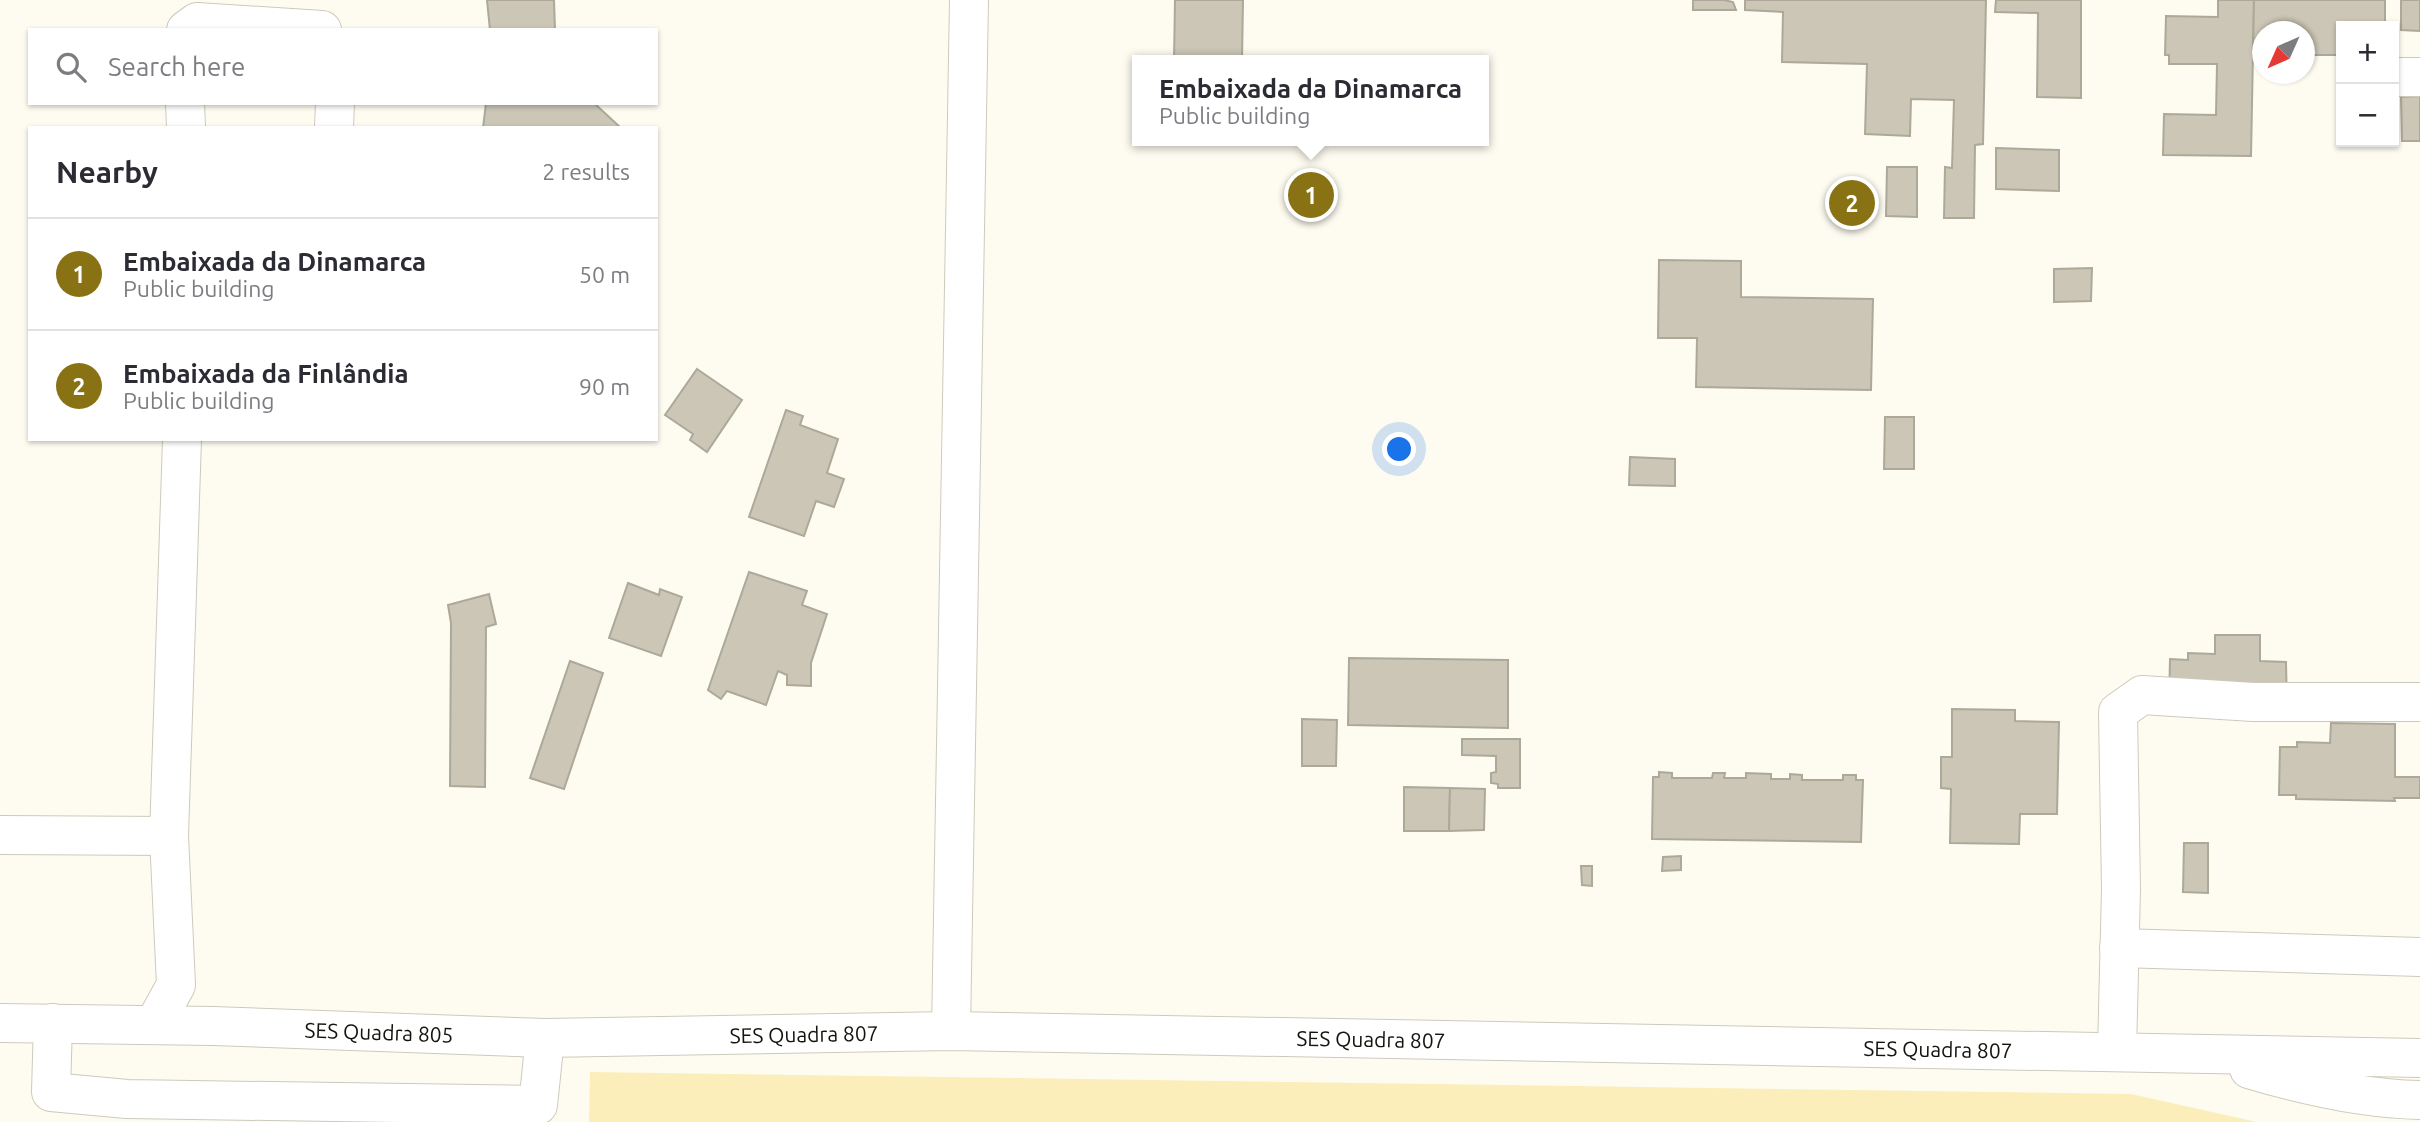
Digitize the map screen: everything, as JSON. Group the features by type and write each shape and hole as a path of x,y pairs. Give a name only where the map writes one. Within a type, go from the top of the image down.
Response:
{"street":[{"path":"951,1031 969,0"},
{"path":"190,28 197,22 291,28"},
{"path":"2399,77 2420,77"},
{"path":"185,105 186,126"},
{"path":"334,126 335,105"},
{"path":"154,1025 176,985 169,836 182,441"},
{"path":"2117,1052 2118,712 2142,695 2253,702 2420,702"},
{"path":"0,835 169,836"},
{"path":"2119,948 2420,957"},
{"path":"176,985 213,1026"},
{"name":"SES Quadra 805","path":"0,1023 213,1026 545,1038"},
{"path":"53,1023 50,1107 127,1110 539,1114 545,1038"},
{"name":"SES Quadra 807","path":"545,1038 951,1031 2420,1058"},
{"name":"SES Quadra 807","path":"2197,1053 2268,1075 2401,1107"},
{"path":"2363,1056 2401,1107"},
{"path":"2268,1075 2323,1104 2349,1122"}],"shaded area":[{"path":"590,1072 2131,1094 2257,1122 589,1122"}],"building":[{"path":"487,0 554,0 555,28 490,28"},
{"path":"1175,0 1243,0 1242,55 1174,55"},
{"path":"1693,0 1733,2 1736,10 1693,10"},
{"path":"1745,0 1986,0 1983,144 1975,145 1974,218 1944,218 1945,167 1952,168 1954,100 1911,99 1910,136 1865,134 1867,64 1782,62 1783,12 1745,10"},
{"path":"1996,0 2081,0 2081,98 2037,97 2038,13 1995,12"},
{"path":"2218,0 2254,0 2251,156 2163,155 2164,114 2216,115 2217,64 2169,64 2169,55 2165,55 2166,16 2218,17"},
{"path":"2254,0 2385,0 2385,21 2336,21 2336,55 2315,55 2315,21 2254,21"},
{"path":"2401,0 2420,0 2420,31 2401,30"},
{"path":"2420,96 2420,141 2402,141 2401,97"},
{"path":"486,105 596,105 619,126 483,126"},
{"path":"1996,148 2059,150 2059,191 1996,189"},
{"path":"1887,167 1917,167 1917,217 1886,216"},
{"path":"1659,260 1741,261 1741,297 1873,299 1871,390 1696,387 1697,338 1658,338"},
{"path":"2092,268 2091,301 2054,302 2054,269"},
{"path":"697,369 742,400 707,452 690,440 693,434 665,415"},
{"path":"786,410 803,416 800,425 838,439 827,473 844,479 834,507 816,501 804,536 749,517"},
{"path":"1885,417 1914,417 1914,469 1884,469"},
{"path":"1630,457 1675,459 1675,486 1629,485"},
{"path":"749,572 807,591 802,605 827,614 811,663 811,686 787,685 787,675 778,671 766,705 727,691 721,699 708,690"},
{"path":"628,583 659,595 660,589 682,597 661,656 609,638"},
{"path":"489,594 496,624 486,627 485,787 450,786 451,623 448,605"},
{"path":"2215,635 2260,635 2260,661 2286,662 2287,708 2169,704 2170,659 2188,660 2188,653 2215,654"},
{"path":"1349,658 1508,660 1508,728 1348,725"},
{"path":"570,661 603,673 564,789 530,778"},
{"path":"1952,709 2015,710 2015,721 2059,722 2057,814 2020,814 2019,844 1950,843 1951,789 1941,788 1941,757 1952,757"},
{"path":"1302,719 1337,720 1336,766 1302,766"},
{"path":"2331,723 2395,724 2395,777 2420,777 2420,798 2394,798 2395,801 2296,799 2296,795 2279,795 2280,747 2297,747 2297,742 2330,743"},
{"path":"1462,739 1520,739 1520,788 1498,788 1498,784 1491,783 1491,773 1496,772 1496,756 1462,755"},
{"path":"1659,772 1672,773 1672,778 1712,778 1713,773 1725,773 1724,778 1746,778 1746,773 1771,774 1771,779 1790,779 1790,774 1802,775 1802,780 1843,780 1843,775 1856,775 1856,780 1863,780 1861,842 1652,839 1653,777 1659,777"},
{"path":"1404,787 1450,788 1449,831 1404,831"},
{"path":"1450,788 1485,789 1484,830 1449,831"},
{"path":"2184,843 2208,843 2208,893 2183,892"},
{"path":"1681,856 1681,870 1662,871 1663,857"},
{"path":"1581,866 1592,866 1592,886 1582,885"}],"place":[{"name":"Embaixada da Dinamarca","path":"1311,195"},
{"name":"Embaixada da Finlândia","path":"1852,203"}]}
